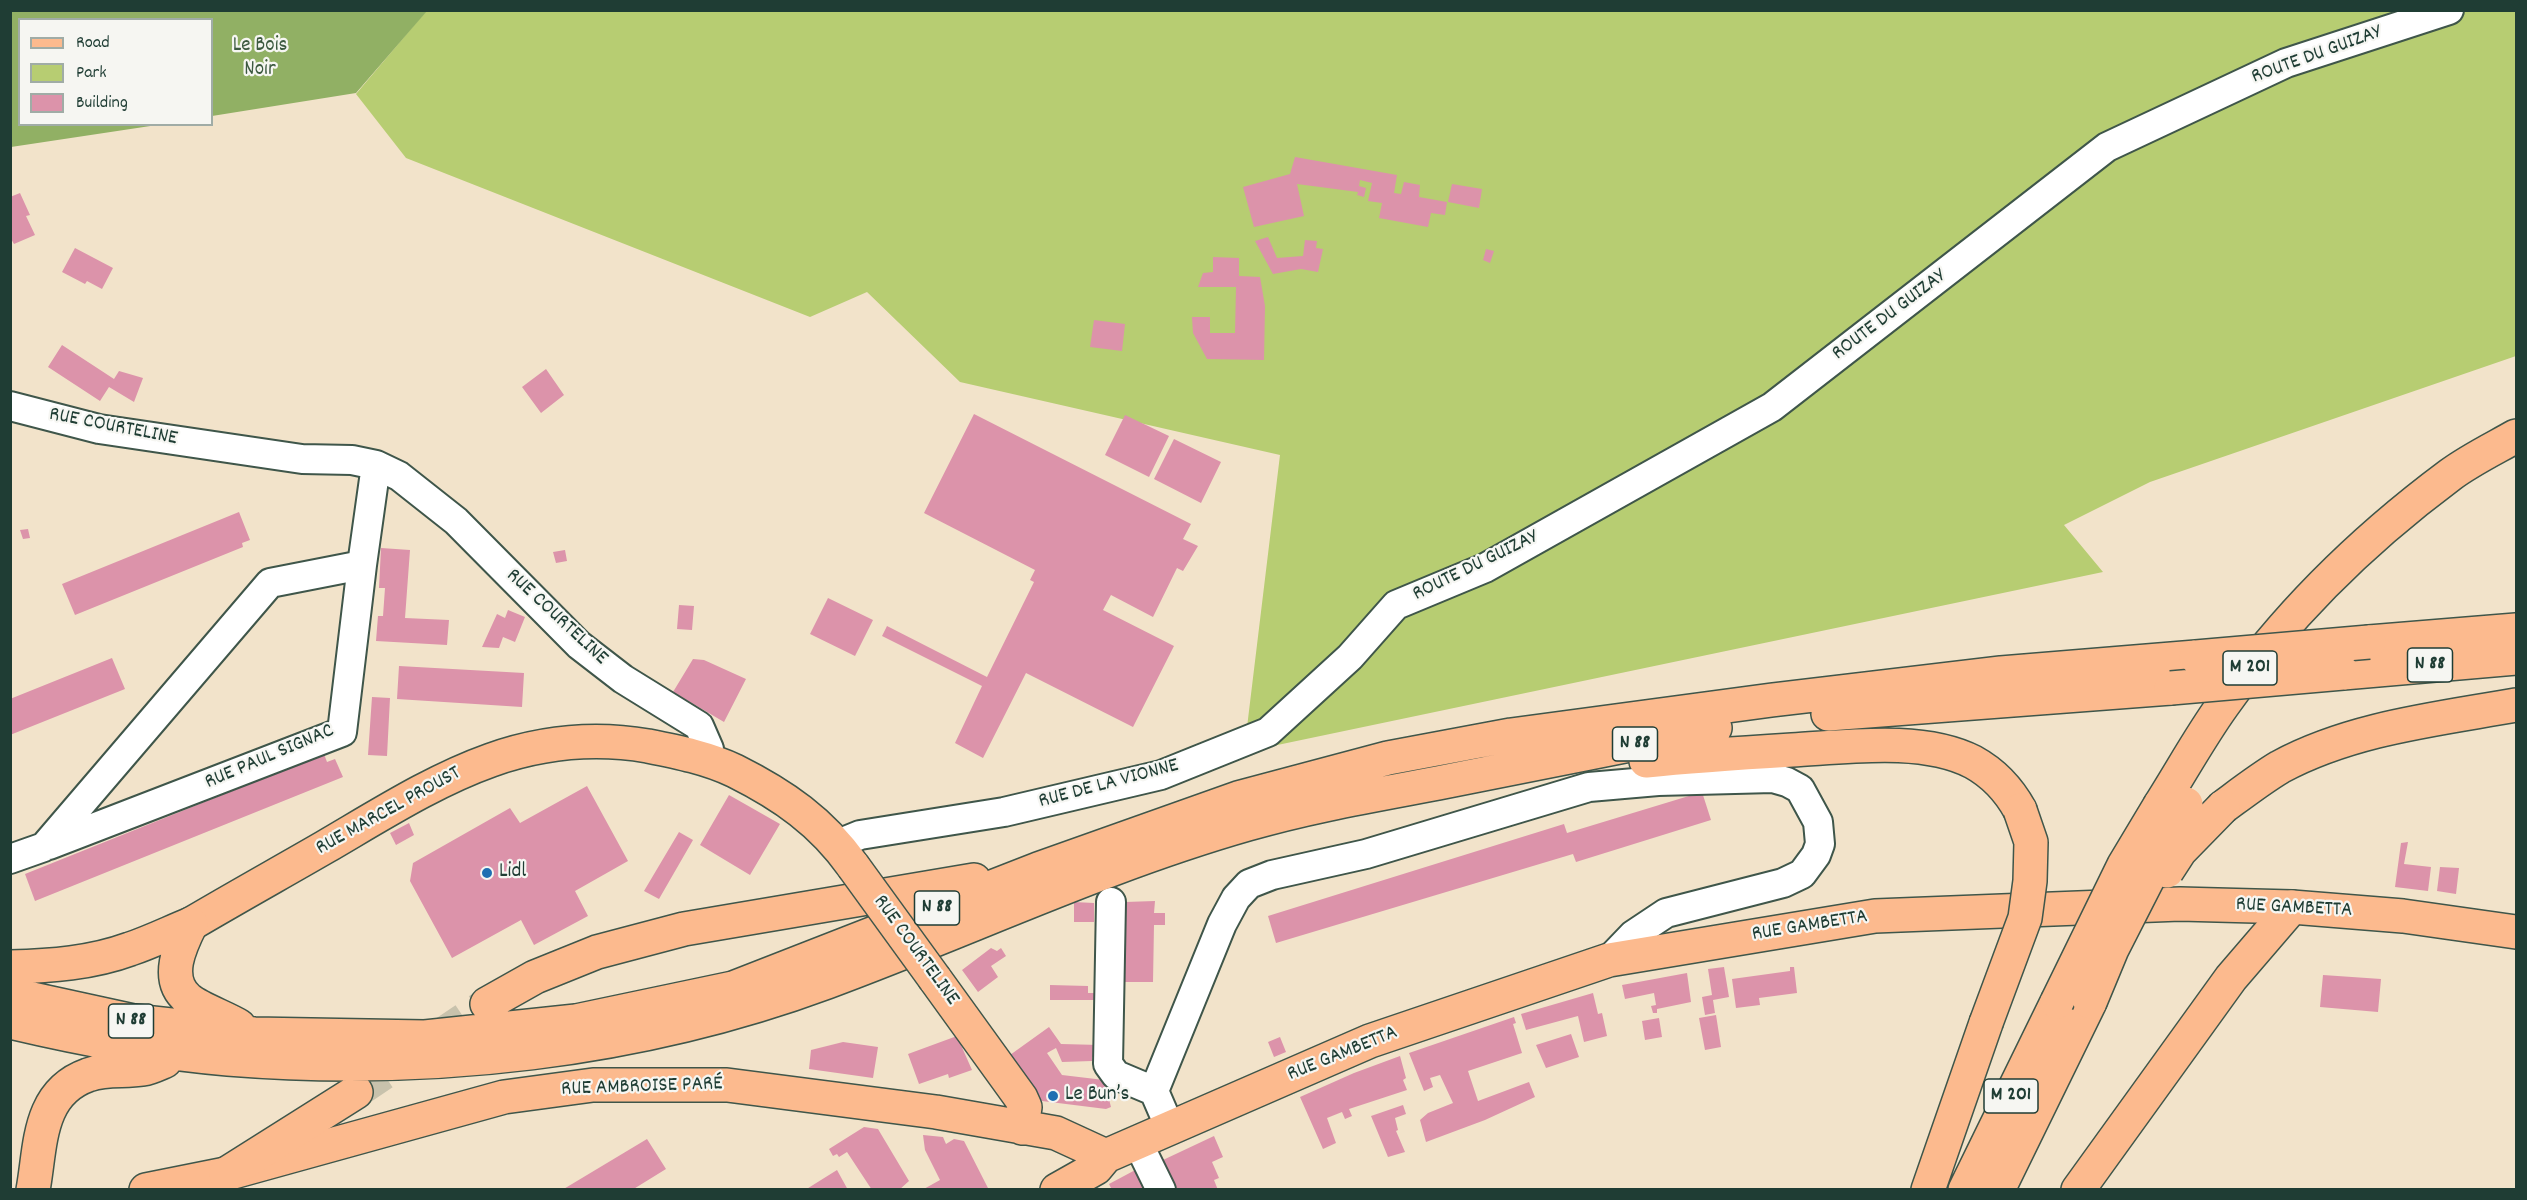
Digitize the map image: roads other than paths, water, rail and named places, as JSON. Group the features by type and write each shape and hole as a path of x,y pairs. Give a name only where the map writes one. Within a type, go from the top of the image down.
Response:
{"main road":[{"name":"M 201","path":"1998,1190 2094,994 2173,804 2223,705 2254,663 2314,594 2362,548 2451,474 2517,436"},
{"name":"M 201","path":"1965,1190 2124,865 2284,661 2337,602 2375,564 2464,490 2517,455"},
{"path":"2448,636 2517,619"},
{"name":"N 88","path":"10,994 135,1021 254,1034 425,1037 576,1021 732,988 1038,869 1238,798 1388,758 1511,735 2001,673 2517,630"},
{"name":"N 88","path":"10,1022 127,1047 301,1063 428,1061 576,1045 646,1033 738,1010 824,983 1123,866 1249,823 1371,796 1729,726 1811,715 2171,688 2517,658"},
{"path":"2094,994 2115,964 2161,880 2180,851 2223,807 2280,767 2315,751 2395,728 2517,705"},
{"name":"RUE MARCEL PROUST","path":"10,967 46,966 83,961 130,950 191,924 420,791 465,769 504,755 543,744 583,741 622,742 676,751 708,760"},
{"path":"1371,796 1694,756 1863,746 1912,747 1943,752 1972,761 1991,774 2010,793 2020,810 2031,842 2030,881 2025,918 1928,1190"},
{"name":"RUE COURTELINE","path":"708,760 785,797 846,855 1021,1098 1025,1107 1022,1128"},
{"path":"488,1004 535,977 597,952 684,929 1038,869"},
{"name":"RUE GAMBETTA","path":"1057,1190 1096,1168 1106,1156 1370,1041 1609,960 1875,916 2180,903 2292,907 2403,916 2517,932"},
{"path":"2078,1190 2231,978 2292,907"},
{"path":"191,924 178,951 176,975 179,986 188,999 254,1034"},
{"path":"33,1190 42,1126 54,1101 68,1087 87,1075 117,1069 144,1069 184,1054"},
{"name":"RUE AMBROISE PARÉ","path":"146,1190 225,1174 504,1097 593,1085 727,1085 936,1112 1056,1133 1106,1156"},
{"path":"225,1174 356,1092"},
{"path":"10,1184 22,1190"}],"street":[{"name":"ROUTE DU GUIZAY","path":"1350,657 1396,605 1485,568 1772,407 2107,147 2286,63 2449,10"},
{"name":"RUE COURTELINE","path":"10,406 99,429 302,459 352,460 376,465 399,476 456,521 579,645 624,679 699,726 709,749 708,760"},
{"name":"RUE PAUL SIGNAC","path":"10,859 342,732 376,465"},
{"name":"RUE PAUL SIGNAC","path":"44,847 270,583 362,565"},
{"name":"RUE DE LA VIONNE","path":"846,855 860,835 1004,813 1161,775 1268,732 1350,657"},
{"path":"1154,1091 1222,924 1236,898 1249,884 1272,875 1366,854 1589,787 1658,781 1773,778 1800,789 1818,822 1820,844 1816,855 1802,874 1783,883 1666,913 1633,935 1609,960"},
{"path":"1111,902 1108,1064 1116,1075 1154,1091 1170,1128"},
{"path":"1138,1143 1161,1190"}],"tunnel":[{"path":"356,1092 487,1004"}],"place":[{"name":"Lidl","path":"487,873"},
{"name":"Le Bun’s","path":"1053,1096"}],"park label":[{"name":"Le Bois Noir","path":"260,59"}]}
